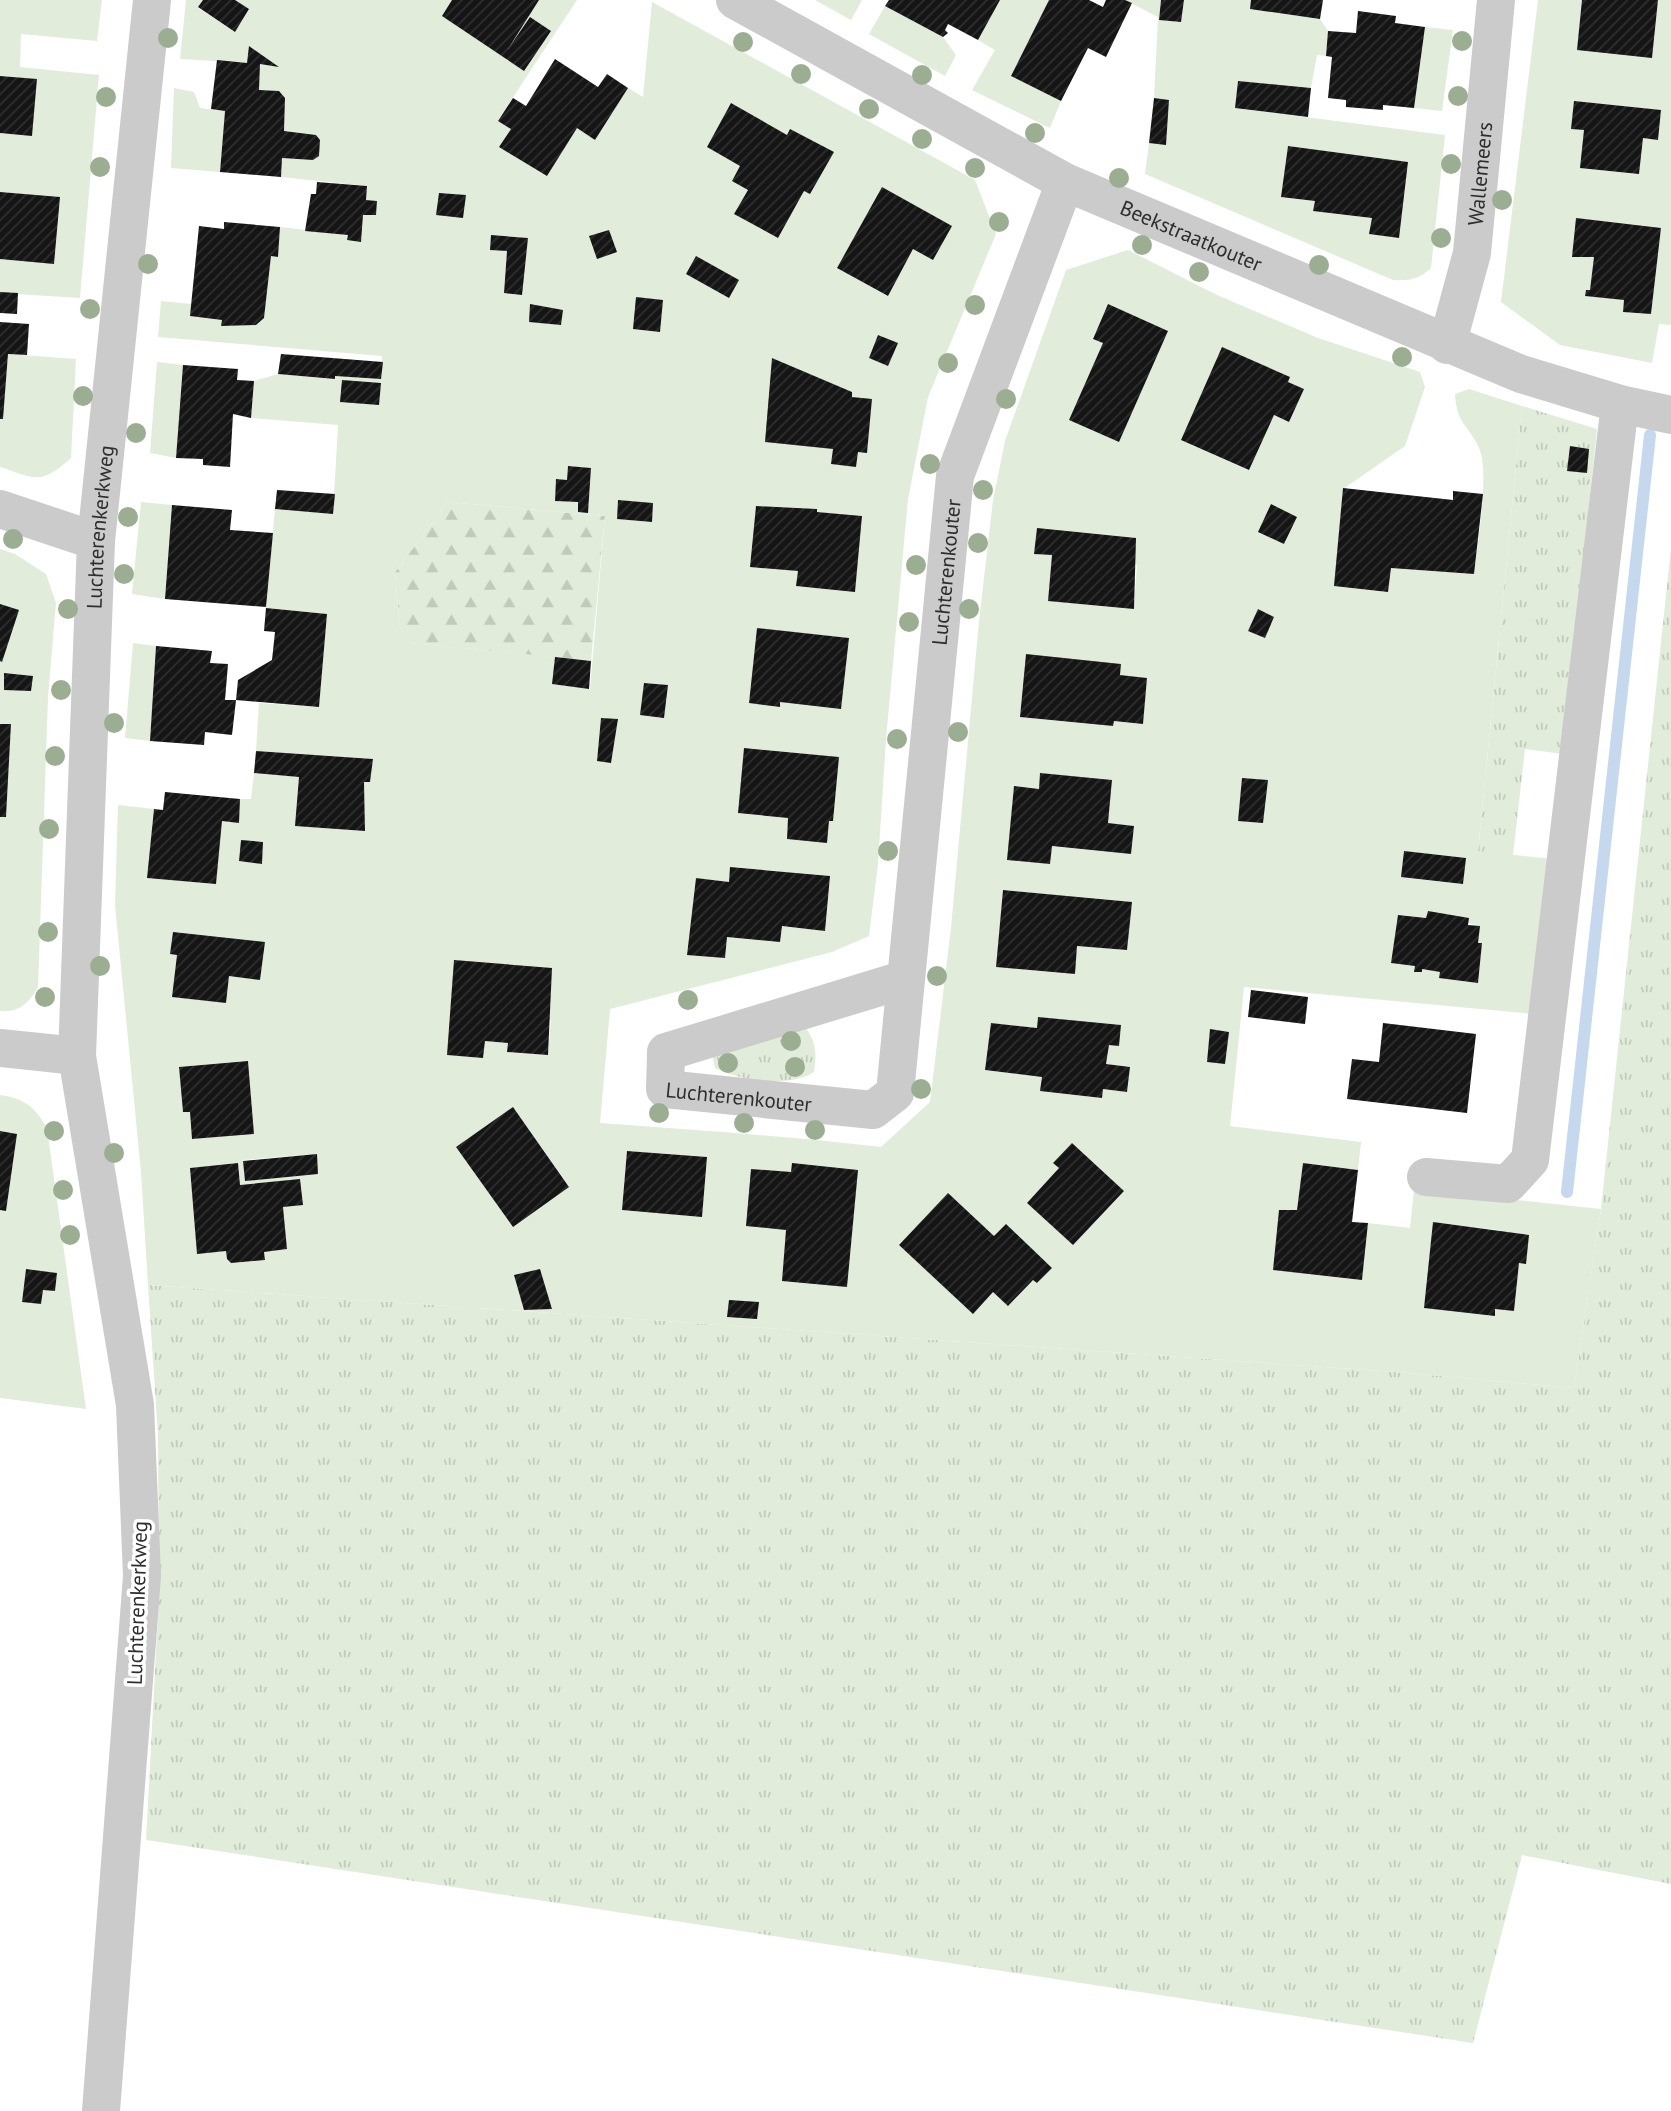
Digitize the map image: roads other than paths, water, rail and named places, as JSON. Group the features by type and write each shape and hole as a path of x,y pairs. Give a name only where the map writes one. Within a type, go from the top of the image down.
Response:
{"street":[{"name":"Luchterenkerkweg","path":"101,2111 142,1577 135,1405 77,1056 96,541 152,0"},
{"name":"Beekstraatkouter","path":"735,0 1065,182 1521,374 1620,404 1671,415"},
{"name":"Wallemeers","path":"1447,345 1472,253 1496,0"},
{"name":"Luchterenkouter","path":"906,979 666,1052 665,1089 873,1110 895,1093 955,476 1065,182"},
{"path":"1426,1177 1508,1184 1530,1160 1620,404"},
{"path":"0,509 96,541"},
{"path":"0,1048 77,1056"}],"waterway":[{"path":"1567,1192 1650,435"}]}
